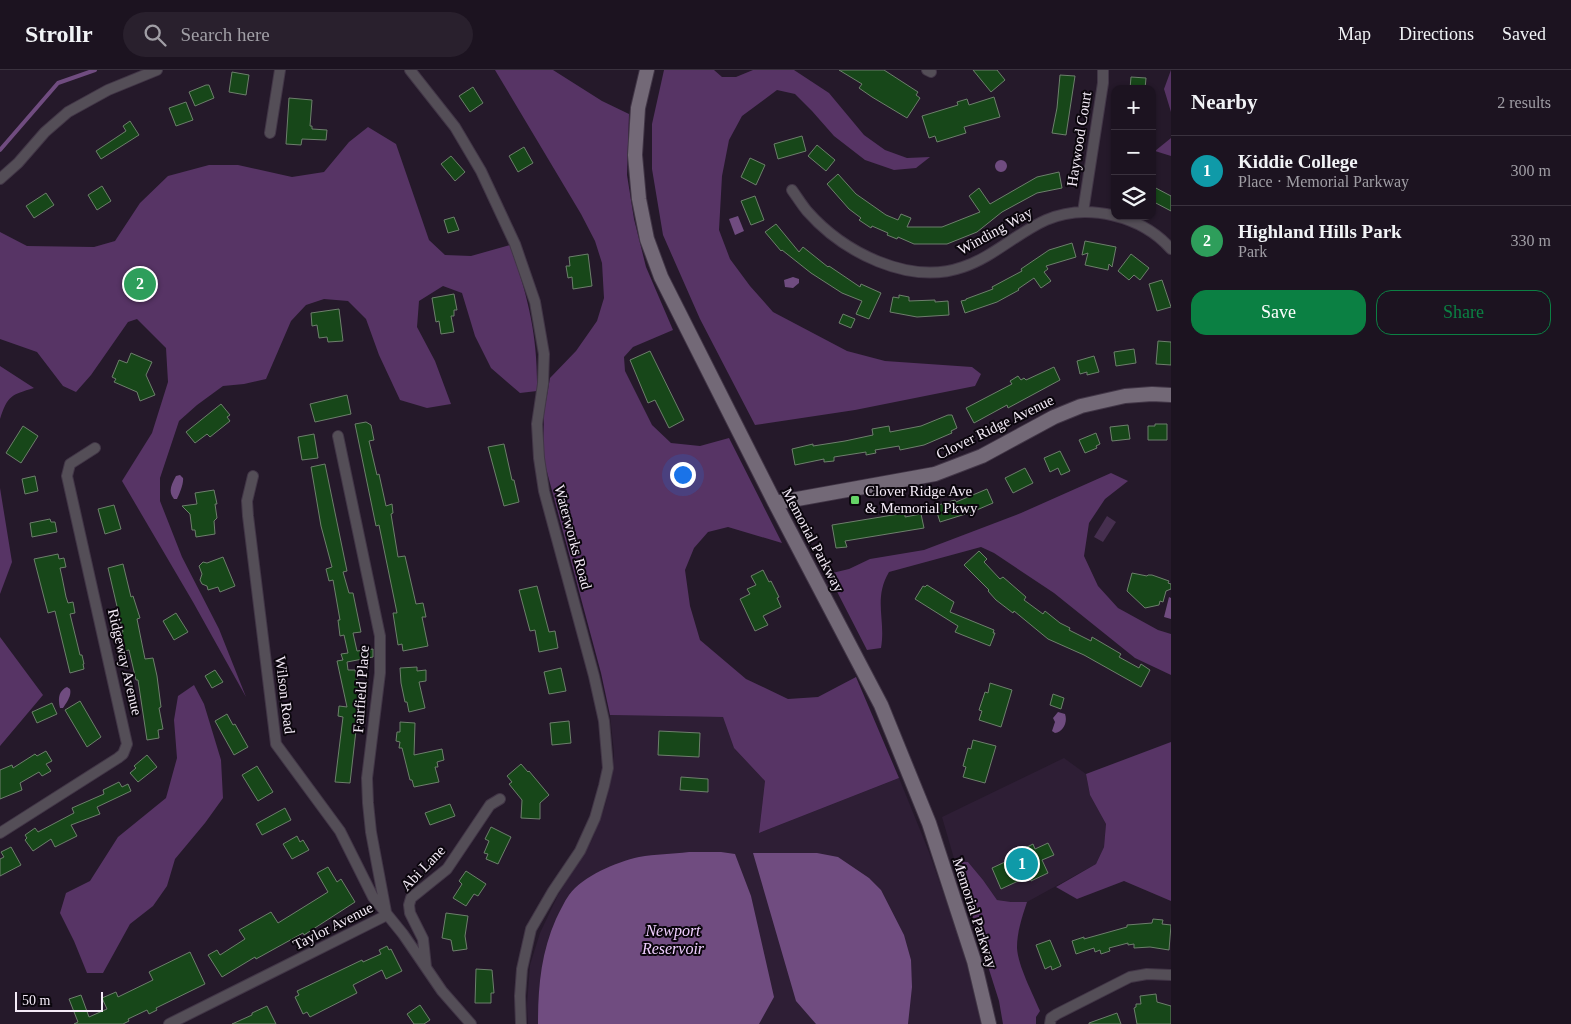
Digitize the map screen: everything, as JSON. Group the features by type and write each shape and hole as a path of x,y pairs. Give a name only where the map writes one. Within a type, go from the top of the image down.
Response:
{"main road":[{"name":"Memorial Parkway","path":"647,70 638,108 635,155 639,199 647,239 661,277 775,503 881,705 929,823 974,961 988,1024"},
{"name":"Clover Ridge Avenue","path":"775,503 935,474 982,456 1070,410 1097,401 1125,396 1171,395"}],"street":[{"path":"0,178 18,163 45,132 68,112 108,90 157,70"},
{"path":"270,133 280,70"},
{"name":"Waterworks Road","path":"410,70 455,127 482,171 515,244 535,302 544,354 543,384 537,424 544,492 594,676 604,721 608,768 604,786 595,818 580,850 531,929 522,969 520,996 521,1024"},
{"name":"Haywood Court","path":"1083,212 1103,82 1103,70"},
{"name":"Winding Way","path":"792,190 807,211 823,227 872,260 896,268 927,272 963,267 984,258 1046,220 1083,212 1128,220 1146,228 1171,250"},
{"name":"Fairfield Place","path":"338,436 380,636 380,672 368,778 368,803 371,832 387,915"},
{"name":"Ridgeway Avenue","path":"0,833 118,758 123,754 127,744 67,476 67,469 70,464 96,448"},
{"name":"Wilson Road","path":"253,476 247,501 248,516 276,744 340,831 373,897 387,915"},
{"name":"Abi Lane","path":"427,970 423,939 410,913 409,905 412,898 447,868 490,804 500,799"},
{"name":"Taylor Avenue","path":"169,1024 387,915 403,934 449,1000 471,1024"},
{"path":"1050,1024 1051,1018 1130,976 1147,974 1171,975"}],"shaded area":[{"path":"495,70 553,70 602,101 629,114 627,175 634,219 646,267 673,330 633,347 624,357 625,371 652,425 671,443 700,446 729,438 782,543 728,527 708,532 694,548 685,570 690,606 700,640 746,679 788,699 818,697 856,677 899,778 759,833 765,781 734,748 723,717 610,715 601,673 543,457 544,413 550,378 576,351 597,321 604,298 602,263 595,241 581,214"},
{"path":"664,70 714,70 722,77 736,77 753,70 794,70 829,93 864,135 885,150 907,158 930,157 916,168 894,170 865,160 834,136 795,94 777,90 742,116 729,140 722,176 719,230 730,259 773,312 847,351 885,361 972,367 981,374 975,386 855,410 755,425 700,319 663,235 652,169 652,124"},
{"path":"1171,70 1171,112 1164,89"},
{"path":"368,127 396,144 429,240 445,255 471,256 510,245 531,317 536,352 537,391 520,393 491,368 475,336 462,293 443,286 419,301 417,327 435,361 451,404 427,408 400,400 379,355 366,319 348,301 324,299 306,305 291,321 266,379 223,386 179,421 160,478 160,501 182,557 219,629 246,697 122,481 152,433 168,382 166,348 137,319 128,322 91,375 76,392 63,386 37,352 0,339 0,232 27,246 94,247 115,241 140,203 168,176 209,165 238,165 292,177 324,172 349,142"},
{"path":"1171,138 1171,156 1156,150"},
{"path":"0,366 34,388 11,397 5,405 0,419"},
{"path":"1111,473 1128,481 1105,499 1089,523 1084,556 1098,586 1118,608 1158,630 1171,634 1171,675 1135,658 1054,593 994,553 981,547 889,572 882,591 881,648 867,650 828,574 849,569 870,559 924,550 1021,513"},
{"path":"0,488 12,562 0,594"},
{"path":"1107,516 1116,522 1103,542 1094,537"},
{"path":"0,637 43,695 0,746"},
{"path":"194,685 204,704 221,760 223,798 175,859 167,886 153,906 130,924 103,973 87,973 60,913 66,893 90,881 118,837 166,798 177,758 174,720 178,696"},
{"path":"610,715 723,717 734,748 765,781 759,833 899,778 929,852 963,949 981,1024 528,1024 527,1005 530,965 540,933 558,895 592,840 605,806 613,773 614,752"},
{"path":"1171,742 1171,901 1124,881 1077,899 1056,887 1096,864 1104,847 1106,824 1090,795 1086,774"},
{"path":"1064,758 1086,774 1090,795 1106,824 1104,847 1096,864 1027,902 997,900 968,862 955,862 942,817"},
{"path":"955,862 968,862 997,900 1027,902 1019,930 1017,948 1023,971 1040,1011 1036,1017 1036,1024 1003,1024 999,1001"}],"water":[{"path":"999,160 1003,160 1007,166 1003,172 999,172 995,168 995,164"},
{"path":"738,216 744,231 735,235 729,219"},
{"path":"793,277 799,279 799,283 793,288 785,287 784,280"},
{"path":"180,475 183,478 182,486 177,499 174,499 171,494 172,485 176,476"},
{"path":"1169,597 1171,598 1171,619 1164,617"},
{"path":"67,687 70,689 69,697 63,708 60,708 59,696"},
{"path":"1058,712 1065,714 1066,720 1062,729 1055,733 1052,731 1055,722 1053,718"},
{"name":"Newport Reservoir","path":"689,852 735,854 751,896 774,997 759,1024 538,1024 540,983 547,945 556,919 575,888 591,876 620,862 645,856"},
{"path":"753,853 817,853 838,857 869,878 881,890 904,935 911,960 912,987 908,1024 816,1024 796,1001"}],"building":[{"path":"839,70 884,70 918,92 916,95 920,98 907,118 859,88 862,84"},
{"path":"973,70 997,70 1005,80 991,92"},
{"path":"232,72 249,75 246,95 229,92"},
{"path":"1060,75 1075,76 1066,135 1052,133 1057,108"},
{"path":"1131,77 1146,78 1145,85 1130,85"},
{"path":"209,85 214,98 195,106 189,92"},
{"path":"473,87 483,103 470,112 459,96"},
{"path":"994,97 1000,117 964,127 966,133 937,142 935,136 929,138 922,116 958,105 957,102 967,99 969,105"},
{"path":"289,98 312,100 310,126 312,126 312,129 327,130 326,140 302,139 301,145 286,144"},
{"path":"186,102 193,120 176,126 169,108"},
{"path":"130,121 139,135 101,159 96,151 126,131 123,126"},
{"path":"802,136 806,151 778,159 774,144"},
{"path":"817,145 835,160 826,171 808,156"},
{"path":"524,147 533,163 518,172 509,156"},
{"path":"451,156 465,172 455,181 441,164"},
{"path":"750,158 765,165 756,185 741,177"},
{"path":"1059,172 1062,188 1037,193 1002,212 977,232 947,244 914,244 898,237 897,239 887,235 888,233 872,226 871,228 859,220 861,218 849,209 827,184 838,174 856,194 886,215 898,220 901,214 911,218 907,227 942,227 980,212 969,196 979,188 990,204 1037,177"},
{"path":"102,186 111,201 97,210 88,195"},
{"path":"1156,188 1171,196 1171,211 1156,203"},
{"path":"46,193 54,205 34,218 26,206"},
{"path":"755,196 764,220 751,225 741,201"},
{"path":"454,217 459,230 448,233 444,220"},
{"path":"776,224 799,252 803,247 828,267 860,287 861,284 881,293 869,319 856,314 862,301 842,293 781,251 765,232"},
{"path":"1085,241 1116,247 1112,267 1109,264 1108,270 1085,265 1088,253 1082,255"},
{"path":"1072,243 1076,257 1046,266 1048,269 1044,272 1051,281 1041,288 1034,278 1019,290 997,302 965,313 961,301 993,289 992,287 1022,271 1021,269 1049,250"},
{"path":"588,254 592,286 573,289 572,277 568,278 566,266 570,266 569,257"},
{"path":"1131,254 1149,268 1140,280 1134,275 1129,280 1118,271"},
{"path":"1162,280 1171,307 1157,311 1149,284"},
{"path":"454,294 457,310 454,310 454,316 451,316 454,332 441,334 439,321 436,322 432,298"},
{"path":"899,295 909,297 909,301 948,301 949,315 917,317 890,312 893,297 899,298"},
{"path":"339,309 343,341 328,342 327,337 319,338 317,325 312,326 311,313"},
{"path":"843,314 855,319 851,328 839,323"},
{"path":"1158,341 1171,342 1171,365 1156,364"},
{"path":"1134,349 1136,363 1116,366 1114,352"},
{"path":"650,351 684,420 669,428 655,400 648,403 630,360"},
{"path":"131,353 152,362 146,375 155,395 140,401 137,392 114,382 116,379 112,377 119,360 127,363"},
{"path":"1094,356 1099,372 1087,375 1087,372 1080,374 1077,361"},
{"path":"1054,367 1060,380 1008,408 1007,405 974,423 966,408 1012,384 1010,381 1018,376 1021,380 1024,378 1026,380"},
{"path":"347,395 351,414 315,422 310,404"},
{"path":"221,404 230,415 227,417 230,421 210,437 207,434 195,443 186,432"},
{"path":"952,415 957,428 951,431 952,433 924,445 900,450 899,446 875,450 876,453 866,455 866,452 834,457 834,461 824,462 824,459 795,465 792,449 873,435 872,429 889,426 890,432 921,426"},
{"path":"366,422 371,425 374,440 369,441 386,506 392,504 393,513 391,514 398,557 405,556 416,604 423,603 426,617 422,617 428,646 403,651 402,644 398,645 393,613 397,613 379,525 376,526 355,424"},
{"path":"1155,424 1167,424 1167,440 1148,440 1148,426 1155,426"},
{"path":"1128,425 1130,439 1112,441 1110,427"},
{"path":"23,426 38,436 21,463 6,453"},
{"path":"1096,433 1100,444 1096,446 1097,448 1085,453 1079,440"},
{"path":"314,434 318,458 302,460 298,437"},
{"path":"504,444 519,502 504,506 488,447"},
{"path":"1060,451 1070,471 1061,475 1058,468 1050,472 1044,458"},
{"path":"325,464 347,571 343,572 349,593 353,593 361,632 353,633 357,651 373,649 373,657 347,662 348,670 355,670 360,695 350,783 335,782 343,717 338,716 339,706 347,707 337,661 343,660 341,654 348,653 344,635 340,636 338,620 340,620 333,580 329,581 326,569 332,567 321,526 311,467"},
{"path":"1025,468 1033,483 1013,493 1005,478"},
{"path":"35,476 38,491 25,494 22,479"},
{"path":"987,489 993,503 940,522 935,506 955,500 956,502"},
{"path":"214,490 217,504 215,504 217,518 214,521 215,534 196,537 195,530 192,530 190,514 182,506 197,504 195,493"},
{"path":"114,505 121,529 105,534 98,509"},
{"path":"905,513 905,517 921,514 924,528 845,541 847,547 836,548 832,525"},
{"path":"50,519 51,522 55,522 57,532 32,537 30,523"},
{"path":"979,551 987,559 984,562 1000,579 1003,577 1026,597 1024,600 1043,614 1045,611 1070,628 1069,630 1091,641 1092,637 1121,654 1119,657 1139,668 1141,664 1150,670 1141,687 1084,655 1048,639 1014,611 1013,613 996,600 989,590 964,565"},
{"path":"58,554 59,559 64,558 66,567 60,568 68,603 73,602 75,613 70,614 84,664 84,669 70,673 55,611 48,613 34,559"},
{"path":"223,557 235,586 220,592 218,587 208,590 207,586 202,584 200,580 202,574 199,566 203,562 207,563"},
{"path":"123,564 131,597 133,596 140,618 137,619 145,659 153,658 157,676 161,707 159,708 163,729 158,730 159,738 147,740 138,680 136,680 129,650 124,651 120,633 123,632 108,568"},
{"path":"763,570 779,597 777,598 781,607 763,616 768,625 755,631 740,599 750,594 747,589 756,585 751,576"},
{"path":"1132,573 1152,575 1169,581 1171,589 1166,591 1163,602 1160,601 1159,605 1145,608 1127,591"},
{"path":"927,585 954,602 950,612 994,630 993,633 995,633 990,646 955,632 958,626 915,599 923,586"},
{"path":"537,586 549,632 555,631 558,648 539,652 535,630 530,631 519,590"},
{"path":"176,613 188,632 174,640 163,621"},
{"path":"417,667 417,671 426,670 426,681 419,682 425,708 409,712 401,683 400,668"},
{"path":"561,668 566,691 549,694 544,672"},
{"path":"215,670 223,682 212,688 205,676"},
{"path":"990,683 1012,690 1001,727 979,720 982,711 979,710 985,692 988,693"},
{"path":"1053,694 1064,698 1061,709 1050,705"},
{"path":"80,701 101,737 87,747 65,710"},
{"path":"52,703 57,714 37,723 32,712"},
{"path":"227,714 248,747 234,755 215,721"},
{"path":"569,721 571,743 552,745 550,723"},
{"path":"400,722 415,723 414,755 442,749 444,760 437,762 438,767 435,767 439,782 414,787 412,780 410,780 402,748 399,748 400,742 396,741 397,732 400,732"},
{"path":"659,731 700,733 699,757 658,755"},
{"path":"973,740 996,746 985,783 963,777 966,767 963,766 968,748 971,749"},
{"path":"46,751 52,761 46,764 51,771 42,776 39,772 20,783 22,790 0,799 0,770 12,765 13,768 35,754 37,756"},
{"path":"147,755 157,767 138,782 130,773 136,768 134,766"},
{"path":"521,764 549,795 540,803 540,819 521,818 522,800 509,784 512,782 507,776"},
{"path":"257,766 273,792 258,801 242,775"},
{"path":"681,777 708,779 708,792 680,790"},
{"path":"119,782 122,787 128,784 131,791 97,807 100,814 71,825 77,836 55,847 51,839 33,851 25,840 27,838 25,835 35,828 38,832 74,813 72,808 104,794 103,790"},
{"path":"450,804 455,816 430,825 425,813"},
{"path":"285,808 291,820 262,835 256,824"},
{"path":"491,827 511,837 498,864 486,859 488,854 484,853 489,841 485,839"},
{"path":"297,836 300,842 303,840 309,850 292,859 283,844"},
{"path":"1048,843 1054,855 1042,860 1048,873 1031,881 1029,876 1001,889 992,868 1018,856 1017,852 1033,844 1035,849"},
{"path":"11,847 21,865 0,876 0,859 4,857 1,852"},
{"path":"328,867 337,882 341,879 355,902 304,935 303,933 256,959 255,957 222,977 208,955 217,950 220,955 245,939 239,930 271,912 278,923 328,892 317,873"},
{"path":"466,871 486,884 478,896 474,894 466,906 453,898 462,884 459,881"},
{"path":"446,913 468,916 465,936 467,949 453,951 451,940 442,938"},
{"path":"1153,919 1163,920 1162,924 1171,925 1169,950 1150,947 1134,948 1134,944 1128,945 1128,943 1109,948 1110,951 1101,954 1100,950 1095,952 1094,948 1076,954 1072,941 1127,927 1127,925 1152,923"},
{"path":"1050,940 1061,966 1052,970 1051,966 1045,969 1036,945"},
{"path":"387,946 389,950 391,949 402,971 386,979 382,970 353,985 357,993 310,1017 307,1012 303,1014 295,997 299,995 297,991 362,960 363,962 381,954 379,950"},
{"path":"190,952 205,984 156,1008 157,1010 149,1014 147,1010 128,1019 129,1021 123,1024 74,1024 78,1022 69,999 81,995 89,1017 107,1009 102,998 116,992 118,997 153,980 149,972"},
{"path":"476,969 492,970 494,993 491,993 491,1003 475,1003"},
{"path":"1156,994 1157,1002 1171,1006 1171,1024 1137,1024 1134,1008 1136,1004 1141,1004 1140,996"},
{"path":"420,1005 430,1020 424,1024 414,1024 407,1014"},
{"path":"267,1006 276,1024 232,1024 252,1015 252,1013"},
{"path":"1117,1013 1121,1024 1089,1024 1089,1023"}],"waterway":[{"path":"0,150 58,83 95,70"}],"place":[{"name":"Highland Hills Park","path":"140,284"},
{"name":"Clover Ridge Ave & Memorial Pkwy","path":"855,500"},
{"name":"Kiddie College","path":"1022,864"}]}
